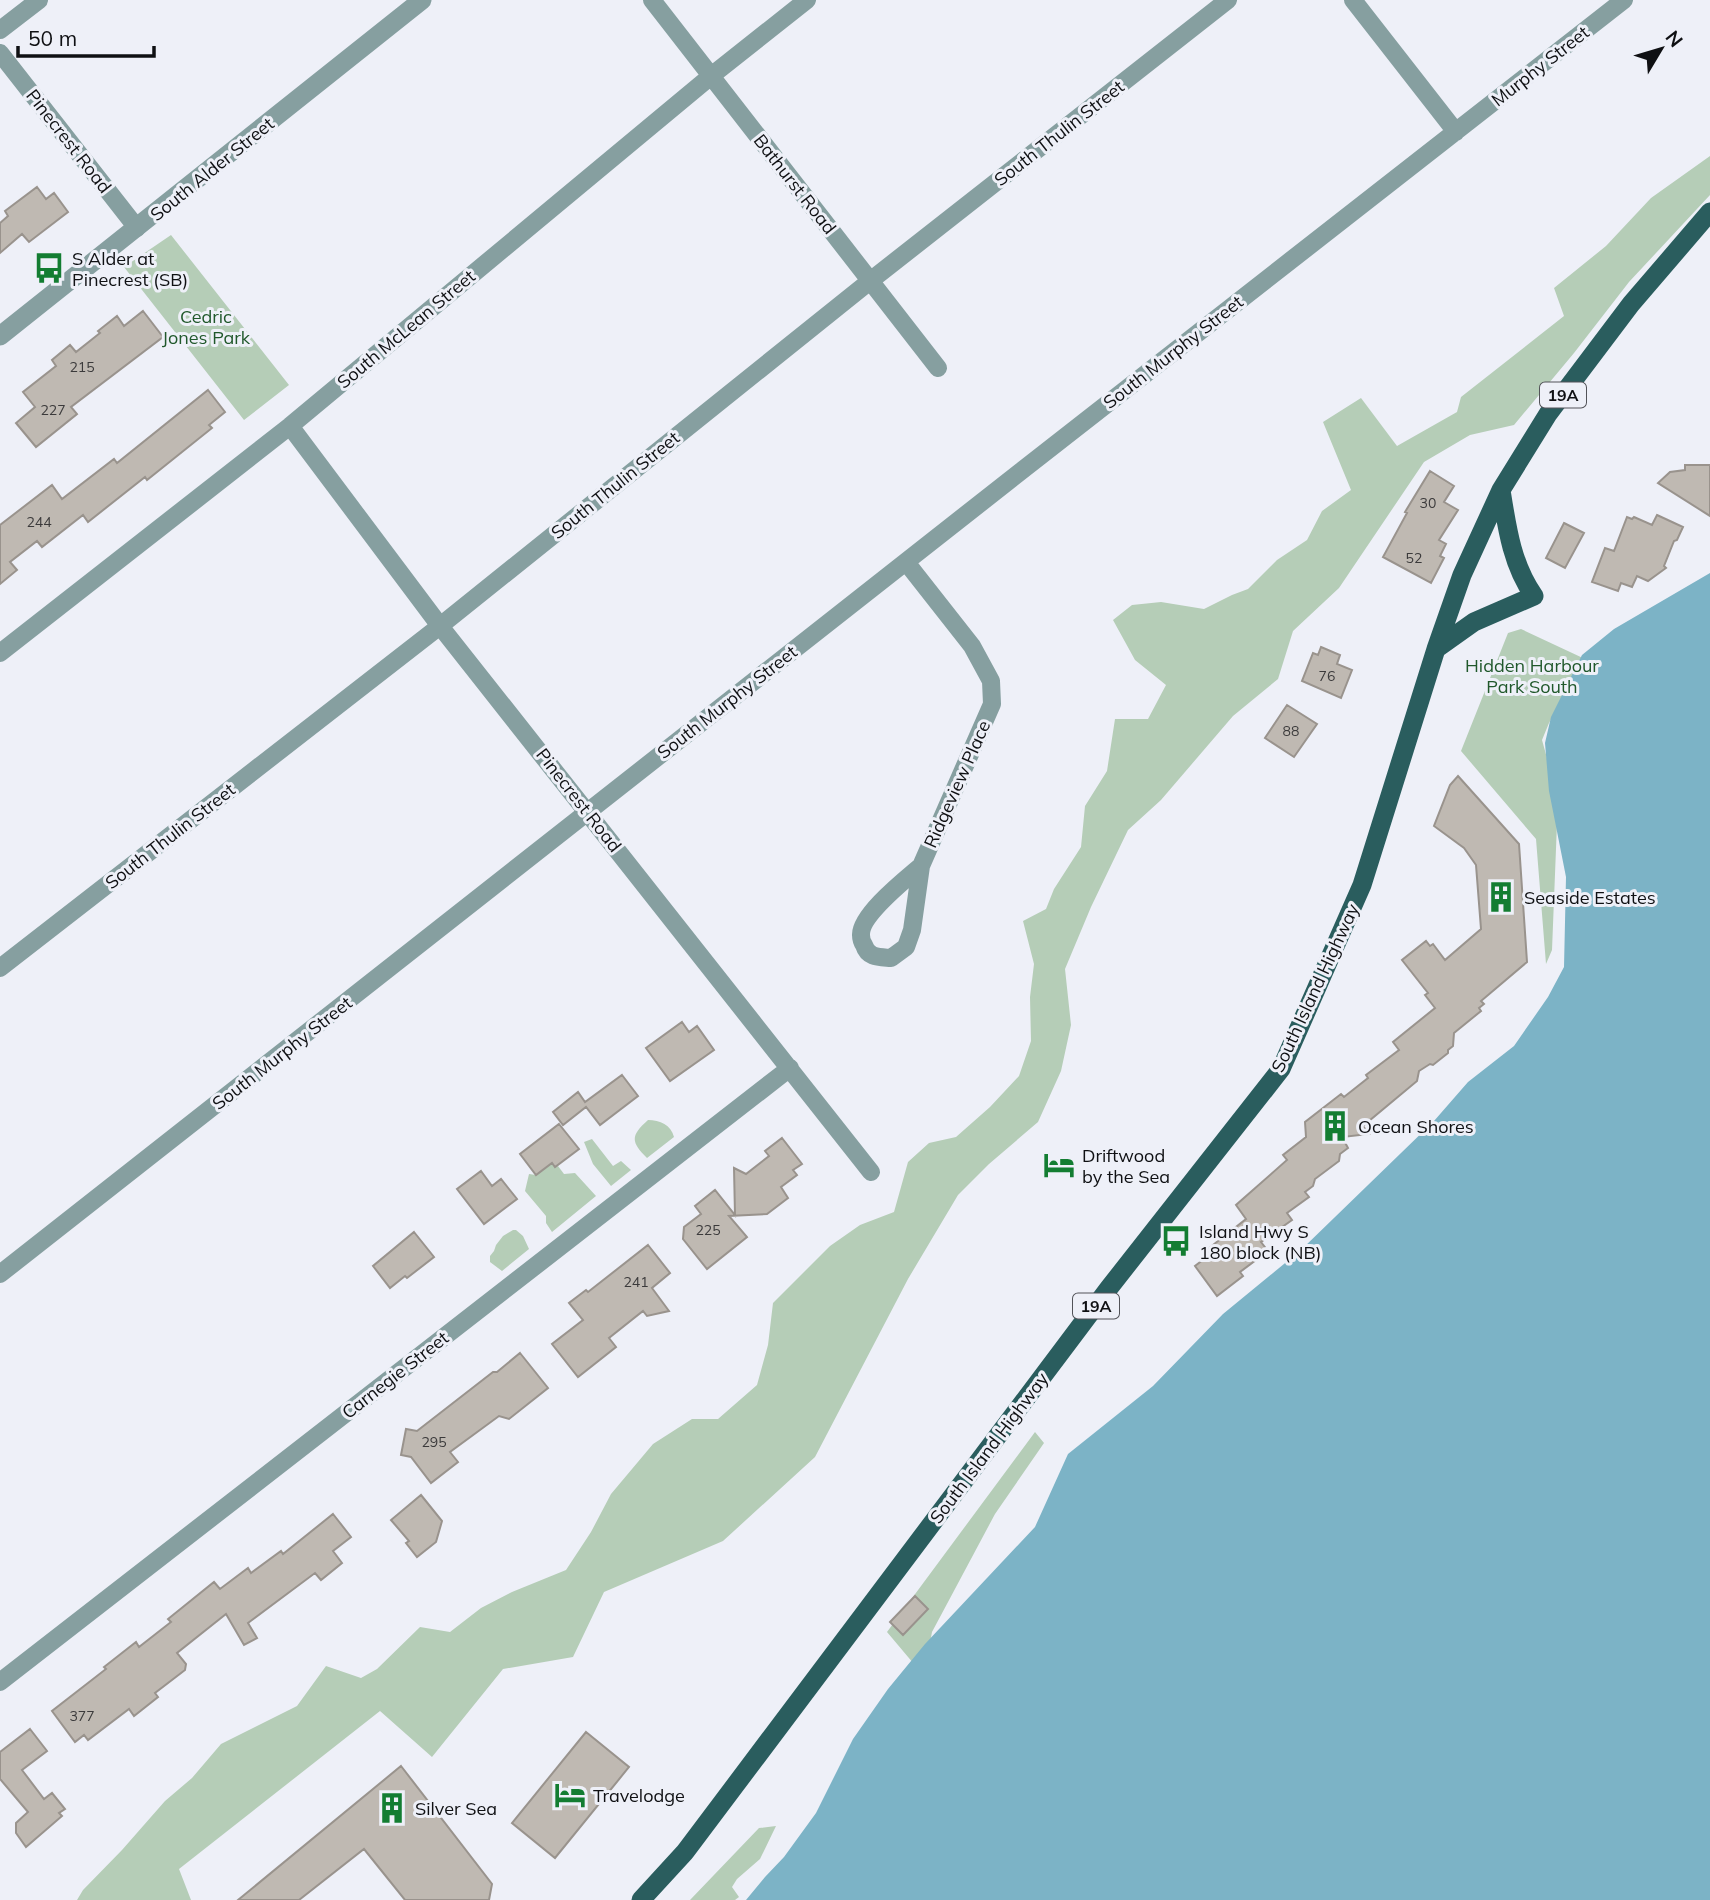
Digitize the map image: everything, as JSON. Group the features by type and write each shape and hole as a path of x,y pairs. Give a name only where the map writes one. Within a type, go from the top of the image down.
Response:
{"main road":[{"name":"South Island Highway","path":"641,1900 685,1852 1109,1288 1281,1069 1362,885 1462,575 1501,490 1548,414 1631,304 1710,212"},
{"path":"1436,649 1474,622 1534,596 1523,580 1515,560 1501,490"}],"street":[{"path":"0,30 39,0"},
{"name":"South Alder Street","path":"0,336 422,0"},
{"name":"Bathurst Road","path":"652,0 938,368"},
{"name":"South McLean Street","path":"0,653 289,426 711,76 807,0"},
{"name":"South Thulin Street","path":"0,968 440,626 870,281 1228,0"},
{"path":"1353,0 1456,132"},
{"name":"Murphy Street","path":"1456,132 1624,0"},
{"name":"Pinecrest Road","path":"0,54 137,228"},
{"name":"South Murphy Street","path":"0,1274 1456,132"},
{"name":"Pinecrest Road","path":"289,426 440,626 871,1172"},
{"name":"Ridgeview Place","path":"906,562 972,646 991,681 992,704 921,866 912,930 906,947 891,958 875,957 865,949 860,935 865,920 921,866"},
{"name":"Carnegie Street","path":"0,1682 790,1068"}],"green space":[{"path":"1710,156 1710,195 1629,282 1514,425 1470,435 1424,462 1339,588 1293,631 1278,679 1233,716 1161,800 1128,830 1065,969 1071,1025 1061,1071 1038,1122 958,1195 908,1279 815,1457 723,1541 604,1592 573,1657 503,1669 432,1757 380,1711 179,1869 191,1900 77,1900 83,1890 165,1801 192,1778 221,1744 297,1706 326,1666 361,1678 377,1669 420,1627 450,1632 481,1608 566,1570 591,1532 611,1494 653,1444 692,1419 718,1419 757,1385 768,1345 773,1303 830,1246 860,1225 894,1212 908,1162 929,1143 956,1137 1019,1076 1031,1041 1030,997 1034,964 1023,921 1046,909 1054,889 1081,847 1085,806 1107,771 1115,719 1148,719 1166,685 1135,660 1113,620 1132,605 1161,602 1204,609 1248,589 1277,560 1307,540 1322,511 1351,490 1323,422 1361,398 1397,446 1457,412 1461,397 1564,316 1554,288 1606,246 1651,198"},
{"name":"Cedric Jones Park","path":"171,235 289,385 244,420 124,267"},
{"name":"Hidden Harbour Park South","path":"1521,629 1585,659 1542,740 1558,798 1552,950 1546,964 1536,839 1461,751 1508,633"},
{"path":"648,1120 664,1124 674,1137 647,1158 638,1148 635,1139 638,1130"},
{"path":"592,1139 613,1166 621,1161 631,1170 611,1186 593,1164 584,1142"},
{"path":"552,1163 564,1174 575,1173 596,1196 552,1232 546,1223 546,1216 525,1191 529,1174 536,1175"},
{"path":"513,1230 523,1236 529,1249 502,1271 490,1262 490,1256 503,1236"},
{"path":"1035,1432 1044,1443 995,1514 932,1632 929,1648 919,1670 887,1632"},
{"path":"776,1826 760,1859 737,1879 732,1887 739,1897 735,1900 690,1900 759,1828"}],"water":[{"path":"1710,573 1710,1900 746,1900 784,1857 816,1813 853,1739 888,1689 925,1644 1035,1527 1068,1454 1153,1386 1223,1314 1301,1250 1434,1121 1468,1082 1514,1046 1548,997 1564,967 1566,877 1549,791 1545,743 1551,717 1582,655 1614,629"}],"building":[{"path":"37,187 46,199 54,193 68,212 29,242 22,234 0,253 0,223 8,216 5,211"},
{"path":"143,311 163,337 71,407 77,414 36,447 16,423 35,407 23,392 56,366 52,360 70,345 76,352 117,316 124,326"},
{"path":"208,390 225,412 209,425 212,428 147,480 145,477 88,522 83,515 42,547 37,541 10,562 17,570 0,584 0,525 52,485 62,499 114,459 117,463"},
{"path":"1685,465 1710,465 1710,516 1658,483 1670,472 1685,470"},
{"path":"1430,471 1454,486 1444,502 1458,510 1439,540 1446,544 1440,556 1444,558 1431,583 1383,557 1407,513 1405,512"},
{"path":"1657,515 1683,527 1674,541 1664,566 1666,568 1648,581 1637,576 1632,587 1621,583 1618,591 1592,582 1605,548 1614,551 1627,517 1634,517 1652,525"},
{"path":"1564,523 1584,533 1565,568 1546,558"},
{"path":"1321,647 1340,655 1337,664 1352,670 1341,698 1302,681 1313,653 1318,655"},
{"path":"1287,705 1317,724 1294,757 1265,738"},
{"path":"1458,776 1519,844 1527,962 1481,1001 1484,1004 1479,1008 1481,1011 1454,1033 1453,1046 1448,1053 1433,1065 1430,1064 1419,1071 1417,1081 1363,1126 1369,1134 1342,1137 1348,1148 1340,1154 1339,1161 1315,1179 1313,1186 1305,1192 1309,1197 1287,1213 1292,1220 1261,1242 1268,1251 1240,1272 1243,1276 1217,1296 1195,1266 1208,1256 1204,1252 1246,1219 1236,1205 1287,1160 1283,1155 1306,1137 1305,1122 1341,1094 1344,1097 1368,1078 1366,1075 1399,1050 1393,1042 1435,1008 1425,995 1428,993 1402,960 1426,941 1430,946 1433,944 1445,960 1481,929 1476,865 1464,848 1434,826 1450,785"},
{"path":"682,1022 689,1032 697,1026 714,1050 670,1081 646,1048"},
{"path":"622,1075 638,1096 600,1125 586,1107 563,1125 553,1112 578,1092 585,1102"},
{"path":"559,1124 579,1149 555,1167 552,1163 536,1175 520,1154"},
{"path":"782,1138 802,1164 793,1170 797,1175 781,1187 788,1198 767,1214 729,1216 747,1237 707,1269 683,1239 684,1227 701,1214 695,1206 715,1190 735,1215 734,1168 746,1174 769,1156 765,1151"},
{"path":"481,1171 492,1186 501,1179 517,1199 484,1224 457,1189"},
{"path":"414,1232 434,1257 390,1288 373,1266"},
{"path":"648,1245 670,1273 652,1288 669,1311 647,1316 643,1311 609,1338 616,1347 578,1377 552,1344 583,1320 569,1303 586,1290 588,1292"},
{"path":"520,1353 548,1388 509,1419 499,1416 450,1452 458,1462 431,1483 411,1457 401,1455 406,1429 417,1431"},
{"path":"421,1495 442,1521 436,1542 417,1557 406,1543 409,1541 391,1520"},
{"path":"333,1514 351,1537 333,1551 342,1563 321,1580 315,1573 248,1623 257,1638 244,1645 226,1614 177,1653 186,1664 185,1670 155,1693 158,1697 134,1716 129,1709 88,1740 84,1735 75,1742 52,1711 136,1642 139,1647 171,1622 168,1619 214,1582 220,1589 248,1568 251,1573 281,1551 283,1554"},
{"path":"915,1596 928,1609 903,1635 890,1622"},
{"path":"30,1729 47,1751 22,1770 44,1799 52,1793 65,1809 59,1813 62,1816 26,1847 16,1833 16,1823 28,1812 0,1779 0,1752"},
{"name":"Travelodge","path":"586,1732 629,1767 555,1858 512,1823"},
{"name":"Silver Sea","path":"401,1766 492,1884 489,1900 405,1900 364,1849 299,1900 238,1900"}],"place":[{"name":"S Alder at Pinecrest (SB)","path":"49,268"},
{"name":"Seaside Estates","path":"1501,897"},
{"name":"Ocean Shores","path":"1335,1126"},
{"name":"Driftwood by the Sea","path":"1059,1165"},
{"name":"Island Hwy S 180 block (NB)","path":"1176,1241"},
{"name":"Travelodge","path":"570,1795"},
{"name":"Silver Sea","path":"392,1808"}]}
